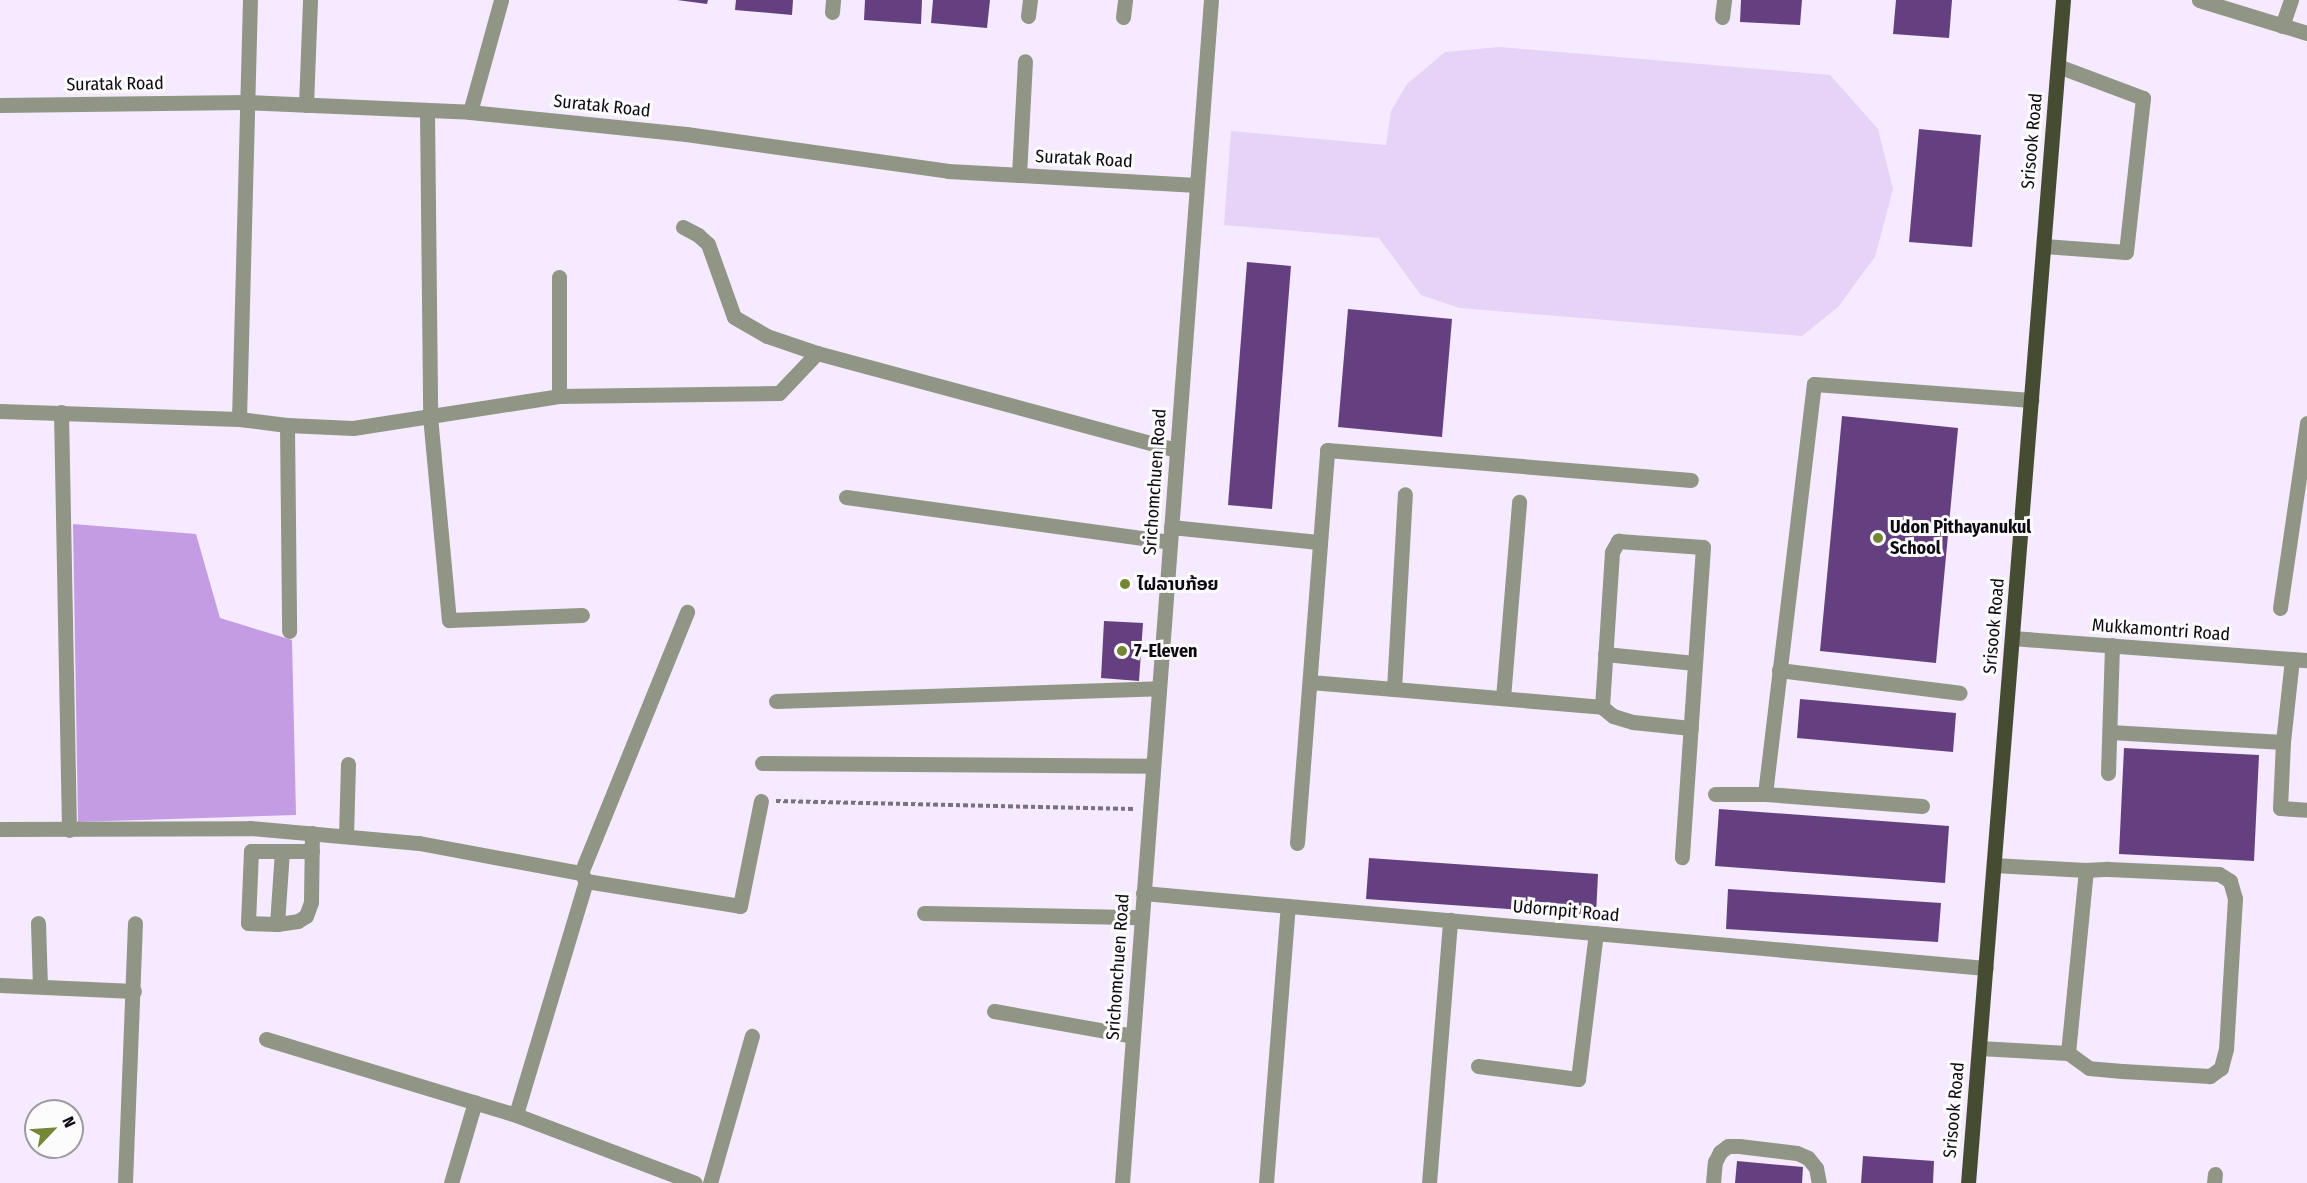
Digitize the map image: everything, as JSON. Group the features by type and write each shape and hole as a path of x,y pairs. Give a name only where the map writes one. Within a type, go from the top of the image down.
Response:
{"main road":[{"name":"Srisook Road","path":"1968,1183 2063,0"}],"street":[{"path":"239,419 245,102 250,0"},
{"path":"306,105 310,0"},
{"path":"470,112 501,0"},
{"path":"1028,16 1030,0"},
{"path":"1123,17 1125,0"},
{"name":"Srichomchuen Road","path":"1122,1183 1211,0"},
{"path":"1722,17 1724,0"},
{"path":"2199,0 2307,33"},
{"path":"2282,26 2291,0"},
{"path":"1019,175 1025,61"},
{"path":"2044,246 2126,252 2143,98 2058,66"},
{"name":"Suratak Road","path":"0,105 245,102 470,112 686,134 948,171 1197,185"},
{"path":"427,110 430,416 449,620 582,615"},
{"path":"683,227 698,235 708,244 734,317 767,336 817,353 1177,450"},
{"path":"559,277 559,396"},
{"path":"0,411 239,419 287,425 353,428 559,396 779,393 817,353"},
{"path":"1765,794 1814,384 2031,400"},
{"path":"60,412 69,830"},
{"path":"2280,608 2307,423"},
{"path":"287,425 289,631"},
{"path":"1297,843 1318,542 1327,450 1691,480"},
{"path":"1394,689 1405,494"},
{"path":"846,497 1170,542"},
{"path":"1503,698 1519,501"},
{"path":"1171,527 1318,542"},
{"path":"1602,706 1612,552 1618,541 1703,547 1682,857"},
{"path":"516,1115 584,877 687,612"},
{"name":"Mukkamontri Road","path":"2012,638 2300,660"},
{"path":"2108,773 2112,645"},
{"path":"1605,654 1695,663"},
{"path":"2300,660 2283,742 2280,808 2307,810"},
{"path":"1779,670 1960,693"},
{"path":"1310,682 1602,706 1613,716 1633,722 1691,728"},
{"path":"776,701 1159,688"},
{"path":"2110,732 2283,742"},
{"path":"762,763 1153,766"},
{"path":"346,836 348,764"},
{"path":"1715,794 1765,794 1922,806"},
{"path":"0,829 250,828 419,843 740,906 760,801"},
{"path":"312,834 312,850 311,902 306,916 298,921 277,924 248,923 251,851 312,850"},
{"path":"277,924 282,851"},
{"path":"1979,1048 2068,1053 2089,1068 2210,1076 2221,1068 2226,1048 2235,898 2230,881 2219,874 1994,865"},
{"path":"2068,1053 2086,870"},
{"name":"Udornpit Road","path":"1143,893 1986,968"},
{"path":"1266,1183 1288,906"},
{"path":"924,914 1142,917"},
{"path":"1429,1183 1450,920"},
{"path":"38,923 40,986"},
{"path":"125,1183 135,923"},
{"path":"1478,1066 1578,1079 1596,933"},
{"path":"0,985 134,991"},
{"path":"994,1011 1133,1036"},
{"path":"710,1183 752,1036"},
{"path":"266,1039 516,1115 695,1183"},
{"path":"451,1183 475,1102"},
{"path":"1713,1183 1715,1162 1720,1152 1728,1146 1797,1153 1808,1158 1816,1168 1819,1183"}],"path":[{"path":"760,801 1150,810"}],"shaded area":[{"path":"1499,47 1830,75 1878,129 1893,189 1875,257 1838,307 1802,336 1460,308 1421,295 1379,238 1224,225 1231,131 1386,145 1391,111 1407,84 1445,52"},
{"path":"73,524 196,534 220,618 292,640 296,815 78,822"}],"building":[{"path":"677,0 708,0 707,4"},
{"path":"736,0 793,0 792,15 735,10"},
{"path":"865,0 922,0 921,24 864,20"},
{"path":"933,0 990,0 987,28 931,23"},
{"path":"1741,0 1802,0 1800,25 1740,22"},
{"path":"1896,0 1952,0 1949,38 1893,34"},
{"path":"1919,129 1981,135 1972,247 1909,242"},
{"path":"1247,262 1291,266 1272,509 1228,505"},
{"path":"1348,309 1452,319 1442,437 1338,427"},
{"path":"1842,416 1958,428 1936,663 1820,651"},
{"name":"7-Eleven","path":"1104,621 1143,623 1139,681 1101,678"},
{"path":"1800,699 1956,713 1953,752 1797,738"},
{"path":"2124,748 2259,755 2254,861 2119,854"},
{"path":"1719,809 1949,826 1945,883 1715,866"},
{"path":"1369,858 1598,874 1596,915 1366,899"},
{"path":"1728,889 1941,903 1938,942 1726,929"},
{"path":"1863,1156 1934,1161 1933,1183 1861,1183"},
{"path":"1737,1161 1803,1167 1802,1183 1735,1183"}],"place":[{"name":"Udon Pithayanukul School","path":"1878,538"},
{"name":"ໄຝລາບກ້ອຍ","path":"1125,584"},
{"name":"7-Eleven","path":"1122,651"}]}
